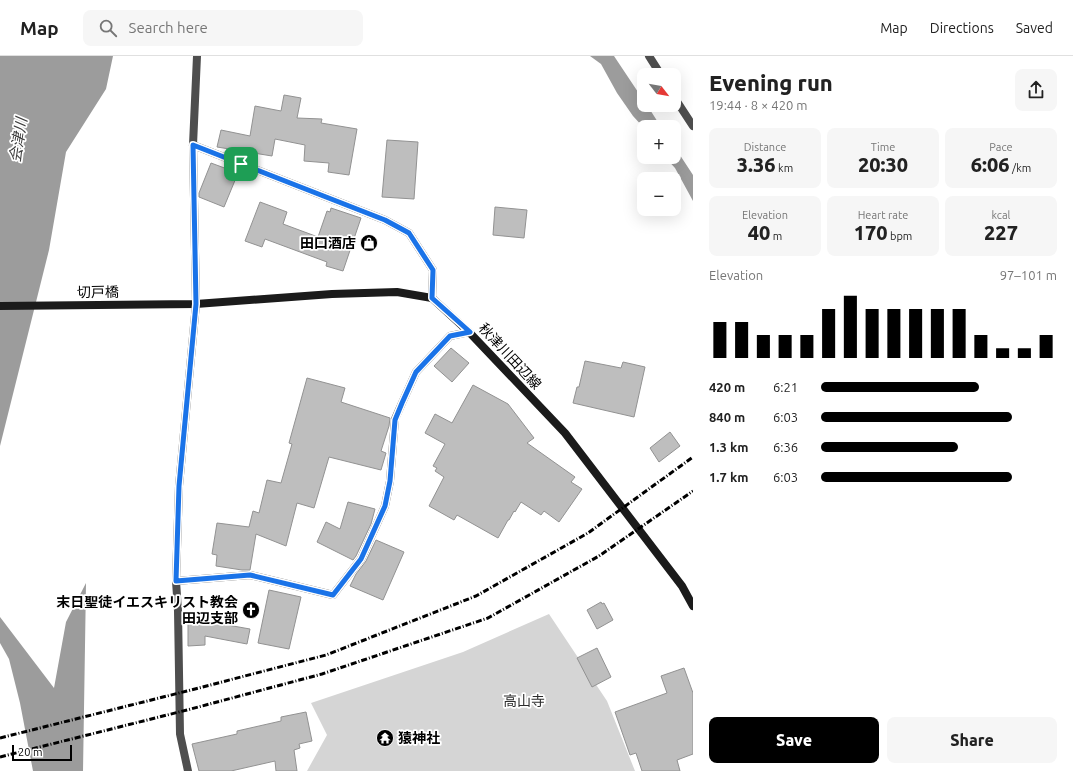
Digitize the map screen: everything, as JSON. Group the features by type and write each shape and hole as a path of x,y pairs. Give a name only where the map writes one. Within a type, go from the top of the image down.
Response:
{"main road":[{"path":"196,304 332,294 397,292 432,298"},
{"name":"秋津川田辺線","path":"432,298 470,332 565,433 682,586 693,606"},
{"name":"切戸橋","path":"0,306 196,304"}],"street":[{"path":"188,771 180,734 178,611 176,581 179,486 196,304 193,145 197,56"},
{"path":"649,56 657,68"},
{"path":"681,108 693,126"},
{"path":"193,145 385,220 409,233 433,270 432,298"},
{"path":"176,581 250,575 333,595 361,559 385,506 390,481 395,420 416,372 450,336 470,332"}],"green space":[{"name":"高山寺","path":"549,614 607,701 635,771 307,771 327,735 311,703 463,652"}],"water":[{"name":"会津川","path":"0,56 113,56 106,89 66,152 49,250 0,446"},
{"path":"590,56 614,56 637,90 637,112 651,112 657,120 637,120 617,93 601,64"},
{"path":"681,157 693,175 693,201 681,179 681,172 677,172 671,164 681,164"},
{"path":"86,583 83,771 33,771 20,703 9,659 0,643 0,617 54,688 66,622"}],"building":[{"path":"284,95 301,98 297,118 322,119 321,123 357,129 349,175 328,172 329,163 304,161 305,145 275,139 272,156 217,147 221,130 250,136 255,106 281,111"},
{"path":"387,140 418,142 414,199 382,197"},
{"path":"211,163 238,173 224,207 199,197 199,193"},
{"path":"260,202 287,212 283,224 318,237 327,211 330,212 331,208 361,218 343,271 326,266 327,262 265,239 262,247 245,241"},
{"path":"495,207 527,210 524,238 493,235"},
{"path":"451,348 469,363 452,382 434,366"},
{"path":"585,361 621,368 623,362 645,367 634,417 573,403 577,387 579,387"},
{"path":"307,378 345,388 341,402 390,418 381,451 386,453 381,470 329,457 314,508 297,503 286,546 256,534 250,570 216,566 217,555 212,554 217,523 249,527 253,511 259,513 267,480 281,483 292,444 289,443"},
{"path":"473,385 508,404 534,438 527,443 575,477 571,482 582,489 559,522 544,511 541,515 521,502 508,520 498,538 457,515 454,520 429,506 444,477 435,471 437,468 433,466 445,444 425,433 435,414 452,423"},
{"path":"670,432 680,446 659,462 650,448"},
{"path":"348,502 375,509 371,524 353,560 317,542 326,522 340,529"},
{"path":"376,540 404,552 383,600 350,586 356,574 366,561"},
{"path":"269,590 301,597 289,649 258,643"},
{"path":"601,602 602,604 604,603 613,620 597,629 587,610"},
{"path":"188,616 205,616 205,621 250,629 247,644 205,636 205,645 188,646"},
{"path":"597,648 611,677 592,687 577,658"},
{"path":"684,668 693,693 693,754 677,760 680,771 642,771 636,753 630,755 615,712 667,693 661,676"},
{"path":"306,712 312,741 299,744 300,748 294,750 297,771 276,771 275,761 231,771 199,771 192,744 237,734 237,731 281,721 281,717"}],"railway":[{"path":"0,738 326,655 476,596 588,533 693,457"},
{"path":"0,757 322,674 488,618 599,556 693,491"}],"place":[{"name":"田口酒店","path":"369,243"},
{"name":"末日聖徒イエスキリスト教会 田辺支部","path":"251,610"},
{"name":"猿神社","path":"385,738"}],"route":[{"path":"193,145 241,164 385,220 409,233 433,270 432,298 470,332 450,336 416,372 395,420 390,481 385,506 361,559 333,595 250,575 176,581 179,486 196,304 193,145"}]}
